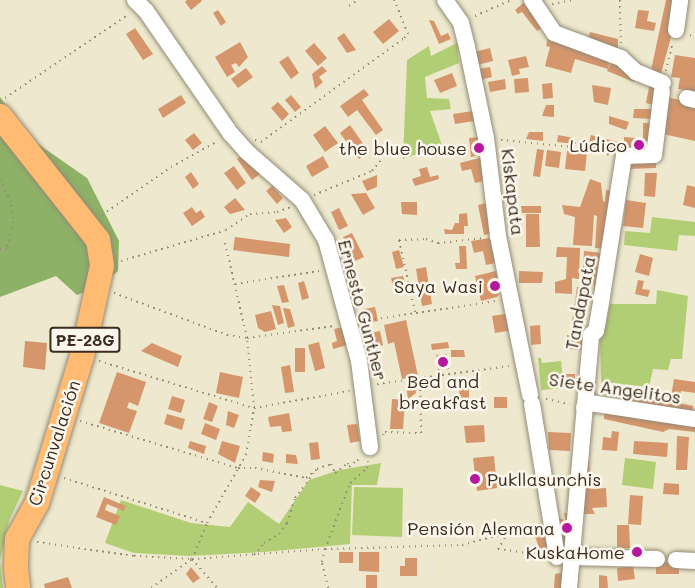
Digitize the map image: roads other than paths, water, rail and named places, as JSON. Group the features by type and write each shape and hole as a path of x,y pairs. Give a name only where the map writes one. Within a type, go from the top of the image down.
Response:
{"highway":[{"name":"Circunvalación","path":"0,116 98,240 102,266 82,356 37,503 17,539 15,568 18,588"}],"street":[{"name":"Kiskapata","path":"445,0 462,23 486,138 498,236 564,557"},
{"path":"676,30 680,0"},
{"name":"Ernesto Gunther","path":"138,3 231,134 247,152 302,200 326,240 336,268 364,386 370,452"},
{"name":"Tandapata","path":"535,3 554,33 621,58 636,72 662,87 654,155 624,156 596,331 591,335 564,557 569,588"},
{"name":"Siete Angelitos","path":"584,407 590,403 695,419"},
{"path":"564,557 657,559"},
{"path":"676,560 695,561"}],"place":[{"name":"Lúdico","path":"639,145"},
{"name":"the blue house","path":"479,148"},
{"name":"Saya Wasi","path":"495,286"},
{"name":"Bed and breakfast","path":"443,362"},
{"name":"Pukllasunchis","path":"475,479"},
{"name":"Pensión Alemana","path":"567,528"},
{"name":"KuskaHome","path":"637,552"}]}
